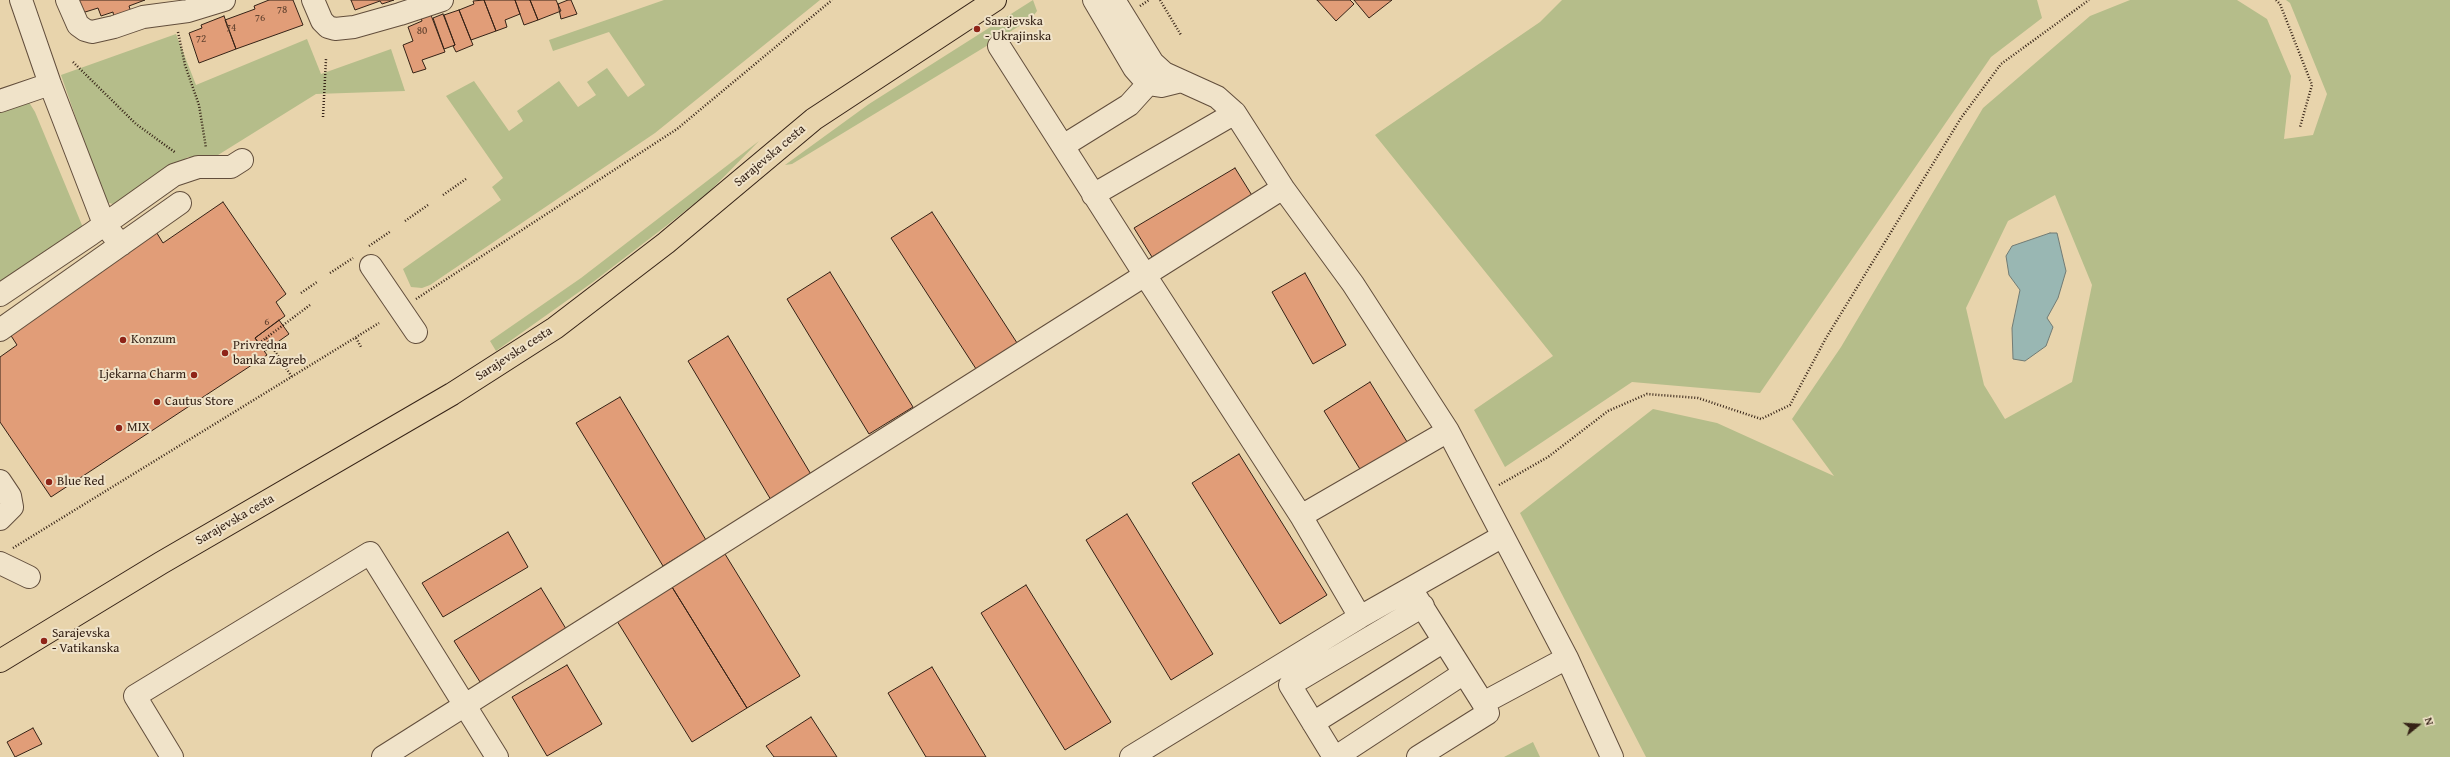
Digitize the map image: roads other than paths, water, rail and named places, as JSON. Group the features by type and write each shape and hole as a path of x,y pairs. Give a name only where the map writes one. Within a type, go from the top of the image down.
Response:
{"main road":[{"name":"Sarajevska cesta","path":"0,661 161,563 452,394 554,328 666,243 814,119 995,0"}],"street":[{"path":"21,0 50,84 104,224 121,245"},
{"path":"67,0 78,25 85,30 92,32 107,29 143,17 188,11 224,0"},
{"path":"313,0 322,21 328,27 335,29 354,27 414,5 442,0"},
{"path":"1094,0 1134,68 1148,84 1161,86 1181,81"},
{"path":"1114,0 1153,63 1164,73 1217,97 1235,113 1283,188 1353,284 1448,431 1567,658 1612,757"},
{"path":"999,46 1300,516 1360,617"},
{"path":"0,101 50,84"},
{"path":"1063,146 1128,105 1148,84"},
{"path":"1093,195 1235,113"},
{"path":"0,295 174,175 198,167 231,167 242,160"},
{"path":"383,757 1283,188"},
{"path":"0,330 180,203"},
{"path":"364,256 416,332"},
{"path":"1300,516 1448,431"},
{"path":"0,481 10,496 12,507 0,519"},
{"path":"1464,673 1335,757 1290,685 1503,536"},
{"path":"172,757 135,696 370,553 497,757"},
{"path":"3,557 29,577"},
{"path":"1131,757 1360,617 1417,597"},
{"path":"1417,597 1488,713 1418,757"},
{"path":"1313,723 1444,641"},
{"path":"1483,703 1567,658"}],"water":[{"path":"2050,233 2057,233 2066,271 2058,298 2047,318 2053,327 2046,346 2025,361 2013,359 2012,328 2020,290 2009,275 2006,256 2012,246"}],"place":[{"name":"Sarajevska - Ukrajinska","path":"977,29"},
{"name":"Konzum","path":"123,340"},
{"name":"Privredna banka Zagreb","path":"225,353"},
{"name":"Ljekarna Charm","path":"194,375"},
{"name":"Cautus Store","path":"157,402"},
{"name":"MIX","path":"119,428"},
{"name":"Blue Red","path":"49,482"},
{"name":"Sarajevska - Vatikanska","path":"44,641"}]}
